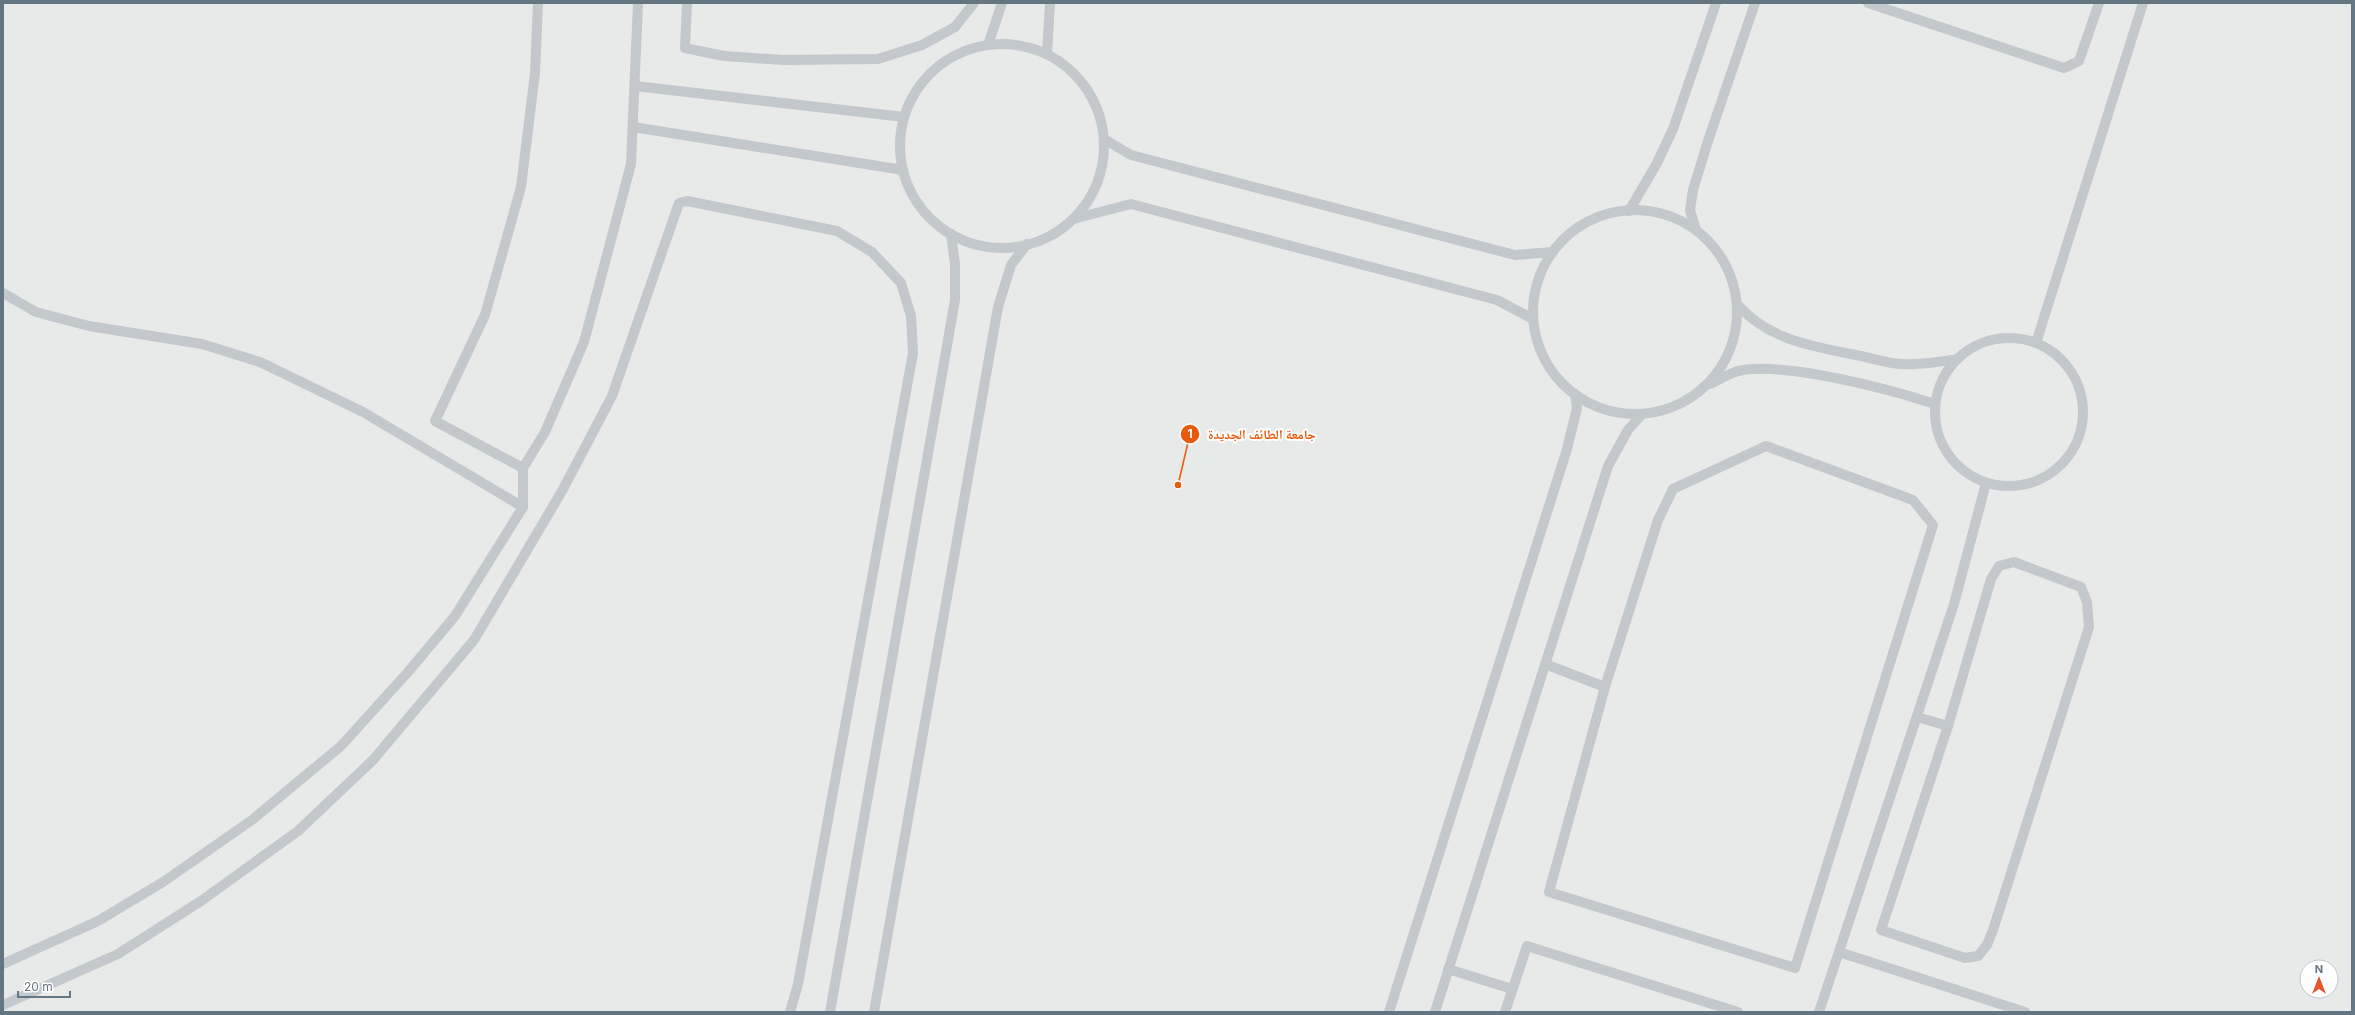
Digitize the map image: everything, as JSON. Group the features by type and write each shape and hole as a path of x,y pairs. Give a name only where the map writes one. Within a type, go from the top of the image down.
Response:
{"lane":[{"path":"523,468 435,421 486,315 521,187 535,73 538,3"},
{"path":"3,964 98,921 163,882 252,820 341,746 408,672 455,616 523,507 523,468 545,432 584,342 631,164 638,3"},
{"path":"686,3 685,48 724,56 783,60 878,59 922,45 955,27 974,3"},
{"path":"988,45 1002,3"},
{"path":"1047,54 1050,3"},
{"path":"1629,211 1657,163 1673,129 1716,3"},
{"path":"1696,230 1690,210 1693,190 1755,3"},
{"path":"1868,3 2064,68 2078,61 2099,3"},
{"path":"2036,343 2143,3"},
{"path":"1013,44 1047,54 1076,75 1087,89 1102,121 1104,139 1100,174 1094,190 1073,219 1059,230 1026,244 1009,247 991,247 974,244 951,234 928,216 917,202 903,170 900,135 904,117 916,91 931,72 961,52 988,45 1013,44"},
{"path":"635,86 904,117"},
{"path":"633,127 903,170"},
{"path":"1104,139 1131,154 1515,255 1553,252"},
{"path":"3,1005 118,954 201,901 298,831 373,760 474,640 562,491 612,396 678,203 687,201 837,231 872,252 901,283 911,316 913,353 798,984 790,1012"},
{"path":"1073,219 1131,204 1497,300 1533,319"},
{"path":"1629,211 1664,214 1696,230 1709,242 1729,271 1738,305 1737,323 1732,346 1718,372 1692,397 1677,405 1642,414 1607,410 1575,394 1554,374 1542,353 1533,319 1537,284 1553,252 1565,239 1594,219 1611,213 1629,211"},
{"path":"830,1012 955,300 955,264 951,234"},
{"path":"874,1012 998,307 1011,265 1026,244"},
{"path":"3,293 36,312 89,326 202,344 260,362 363,412 523,507"},
{"path":"1738,305 1750,319 1768,331 1812,346 1901,364 1932,364 1957,358 1979,344 1991,340 2017,338 2036,343 2053,352 2063,360 2077,382 2084,407 2081,433 2070,456 2056,470 2039,480 2014,486 1986,482 1965,472 1947,454 1936,430 1935,404 1942,379 1957,358"},
{"path":"1706,385 1737,372 1766,368 1867,386 1904,394 1935,404"},
{"path":"1388,1012 1567,449 1577,408 1575,394"},
{"path":"1435,1012 1608,466 1628,430 1642,414"},
{"path":"1766,446 1913,500 1933,525 1795,968 1549,892 1605,687 1658,520 1674,489 1766,446"},
{"path":"1819,1012 1954,604 1986,482"},
{"path":"2014,562 2081,587 2087,602 2089,626 1993,930 1987,945 1978,956 1965,958 1881,930 1948,726 1991,579 1999,566 2014,562"},
{"path":"1545,664 1605,687"},
{"path":"1917,717 1948,726"},
{"path":"1505,1012 1527,946 1738,1012"},
{"path":"1839,952 2025,1012"},
{"path":"1448,969 1512,989"}],"shaded area":[{"path":"3,3 2352,3 2352,1012 3,1012"}],"place":[{"name":"جامعة الطائف الجديدة","path":"1178,485"}]}
